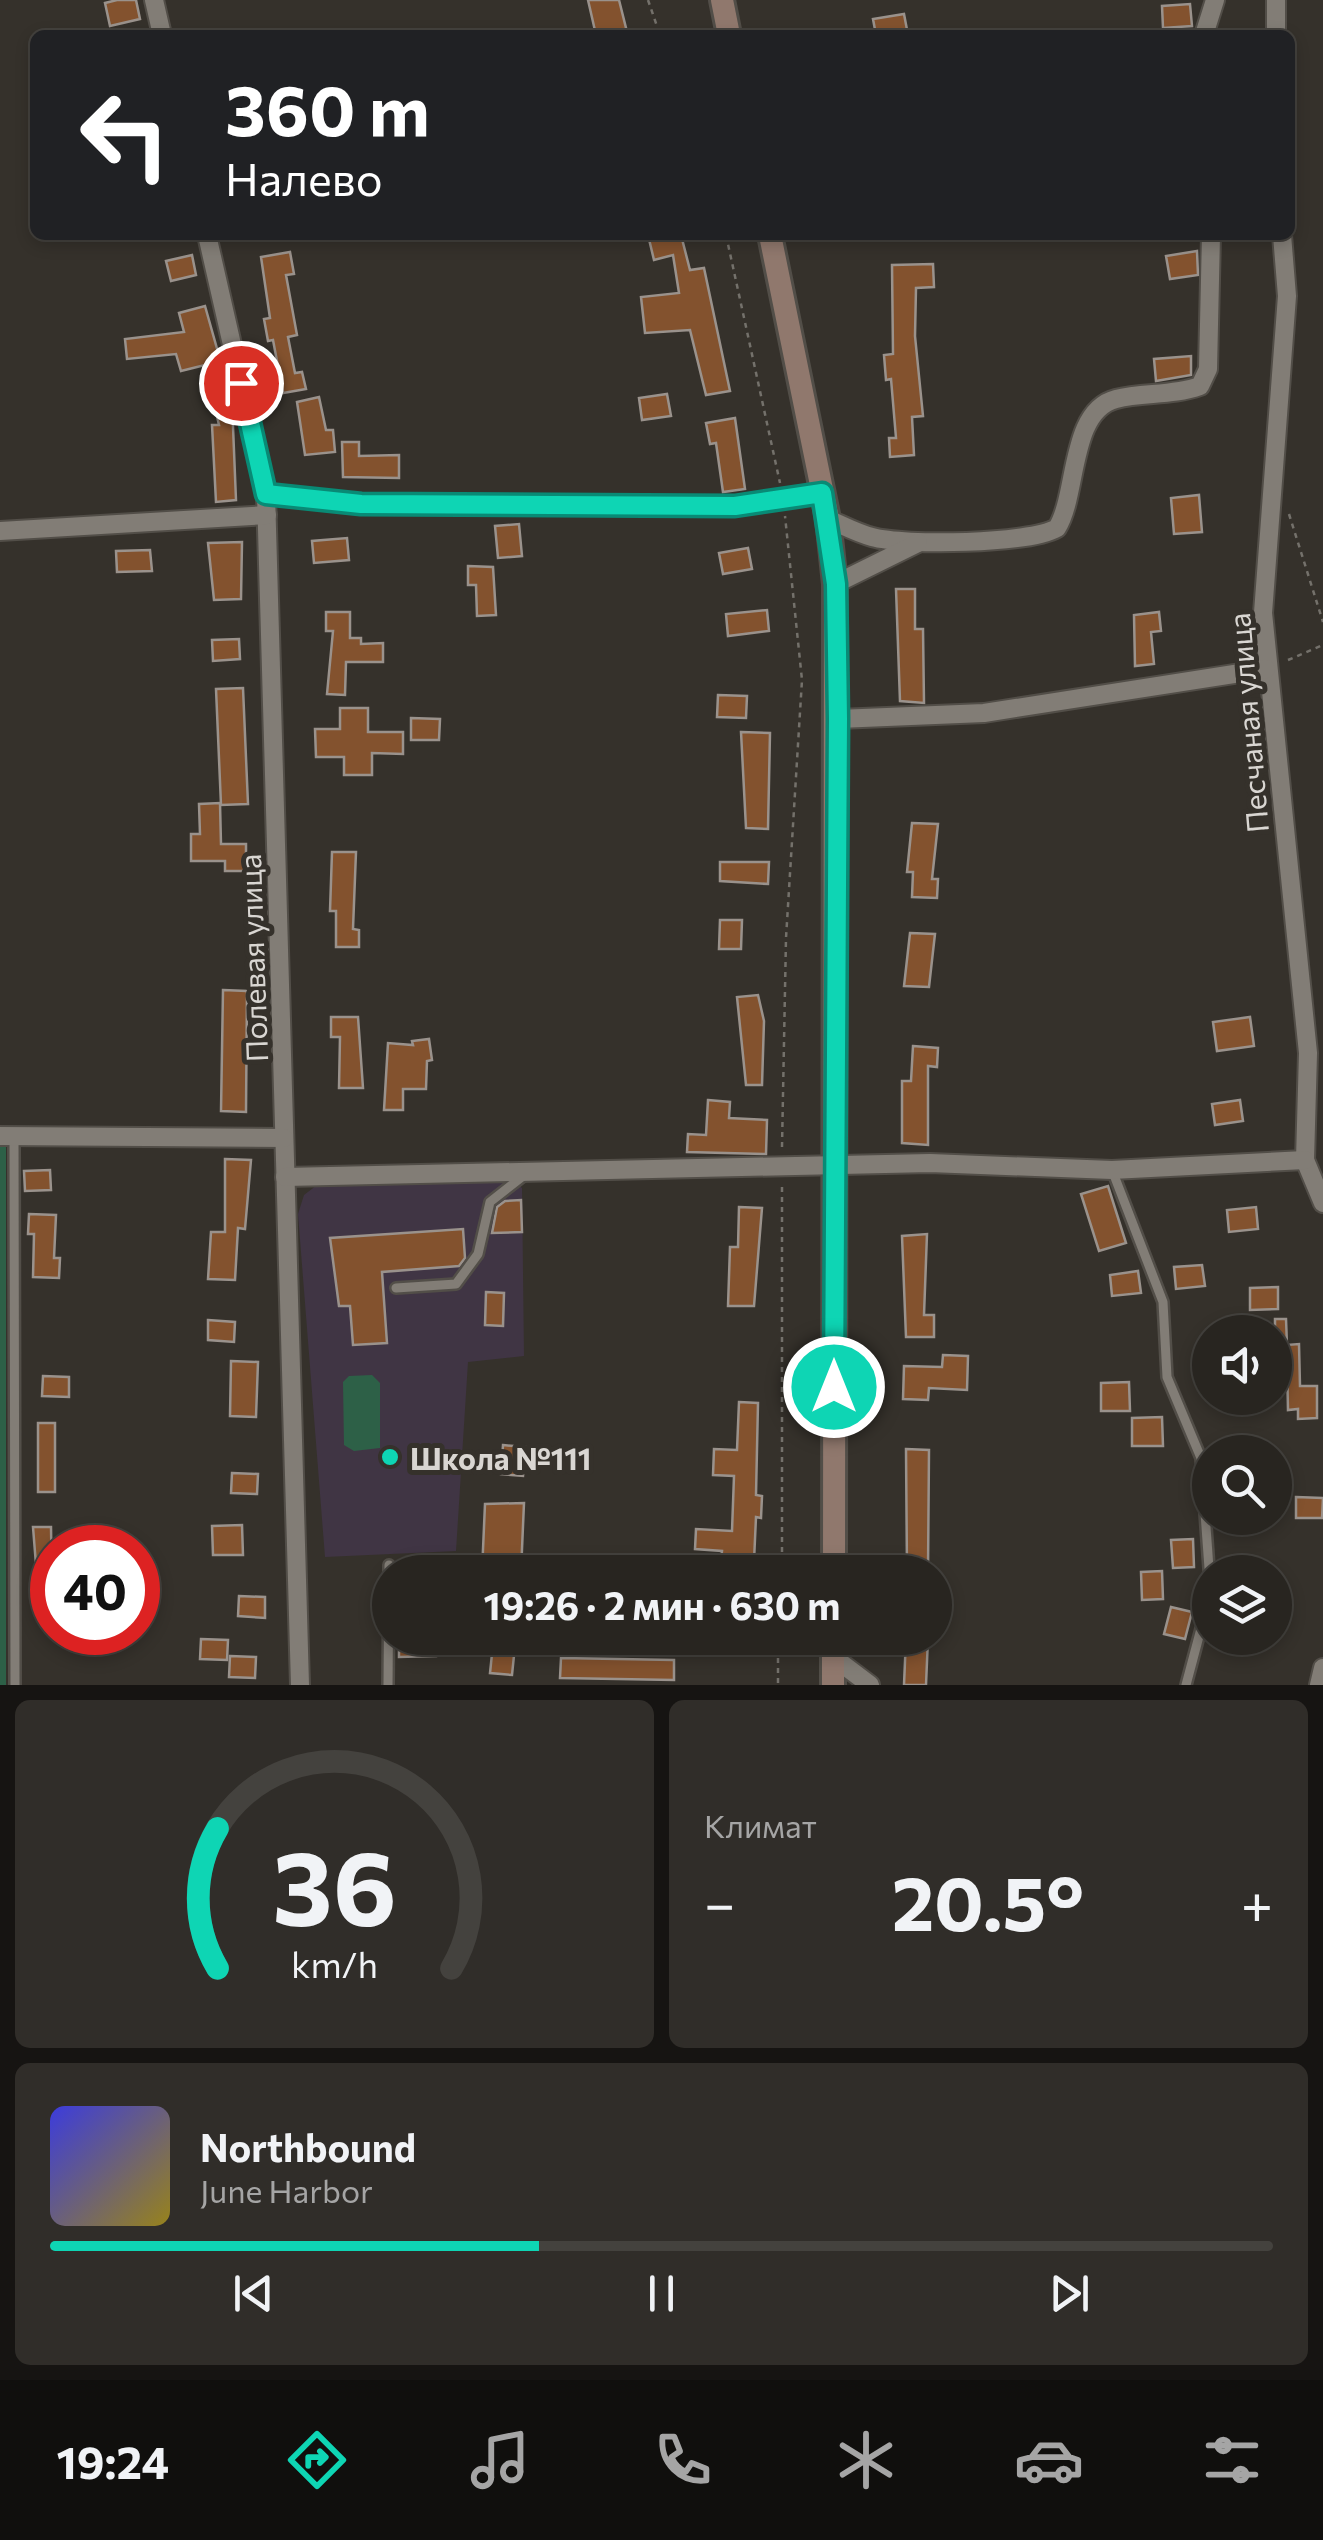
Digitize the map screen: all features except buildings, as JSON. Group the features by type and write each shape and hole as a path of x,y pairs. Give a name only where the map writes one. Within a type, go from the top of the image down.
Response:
{"street":[{"path":"154,0 161,30"},
{"path":"722,0 728,30"},
{"path":"1206,30 1215,0"},
{"path":"1276,0 1276,30"},
{"name":"Полевая улица","path":"208,240 266,494 300,1685"},
{"path":"771,240 828,518 836,584 834,1555"},
{"path":"828,518 872,538 918,543 1046,535 1064,516 1081,437 1092,418 1111,400 1200,386 1208,369 1212,240"},
{"name":"Песчаная улица","path":"1282,240 1287,296 1263,614 1308,1053 1304,1160 1323,1203"},
{"path":"266,494 361,504 735,506 822,493"},
{"path":"0,531 267,516"},
{"path":"836,584 918,543"},
{"path":"838,719 984,713 1266,669"},
{"path":"7,1136 284,1138"},
{"path":"285,1177 835,1164 1112,1170 1304,1160"},
{"path":"833,1655 834,1685"},
{"path":"841,1655 870,1685"},
{"path":"1319,1685 1323,1668"}],"lane":[{"path":"7,1136 15,1685"},
{"path":"1112,1170 1163,1302 1167,1377 1201,1458 1208,1555"},
{"path":"396,1288 456,1284 478,1254 490,1202 529,1172"},
{"path":"388,1685 389,1655"},
{"path":"1186,1685 1194,1655"}],"path":[{"path":"648,0 658,30"},
{"path":"727,240 783,499 802,680 786,938 782,1555"},
{"path":"1286,507 1323,622"},
{"path":"1266,669 1323,645"},
{"path":"778,1655 778,1685"}],"shaded area":[{"name":"Школа №111","path":"512,1179 522,1188 524,1356 468,1362 456,1551 325,1557 298,1214 304,1195 317,1185"}],"green space":[{"path":"0,1145 6,1145 6,1685 0,1685"},
{"path":"372,1375 380,1383 380,1448 354,1451 344,1445 343,1382 349,1376"}],"place":[{"name":"Школа №111","path":"390,1457"}],"route":[{"path":"241,383 266,494 361,504 735,506 822,493 836,584 838,719 834,1387"}]}
